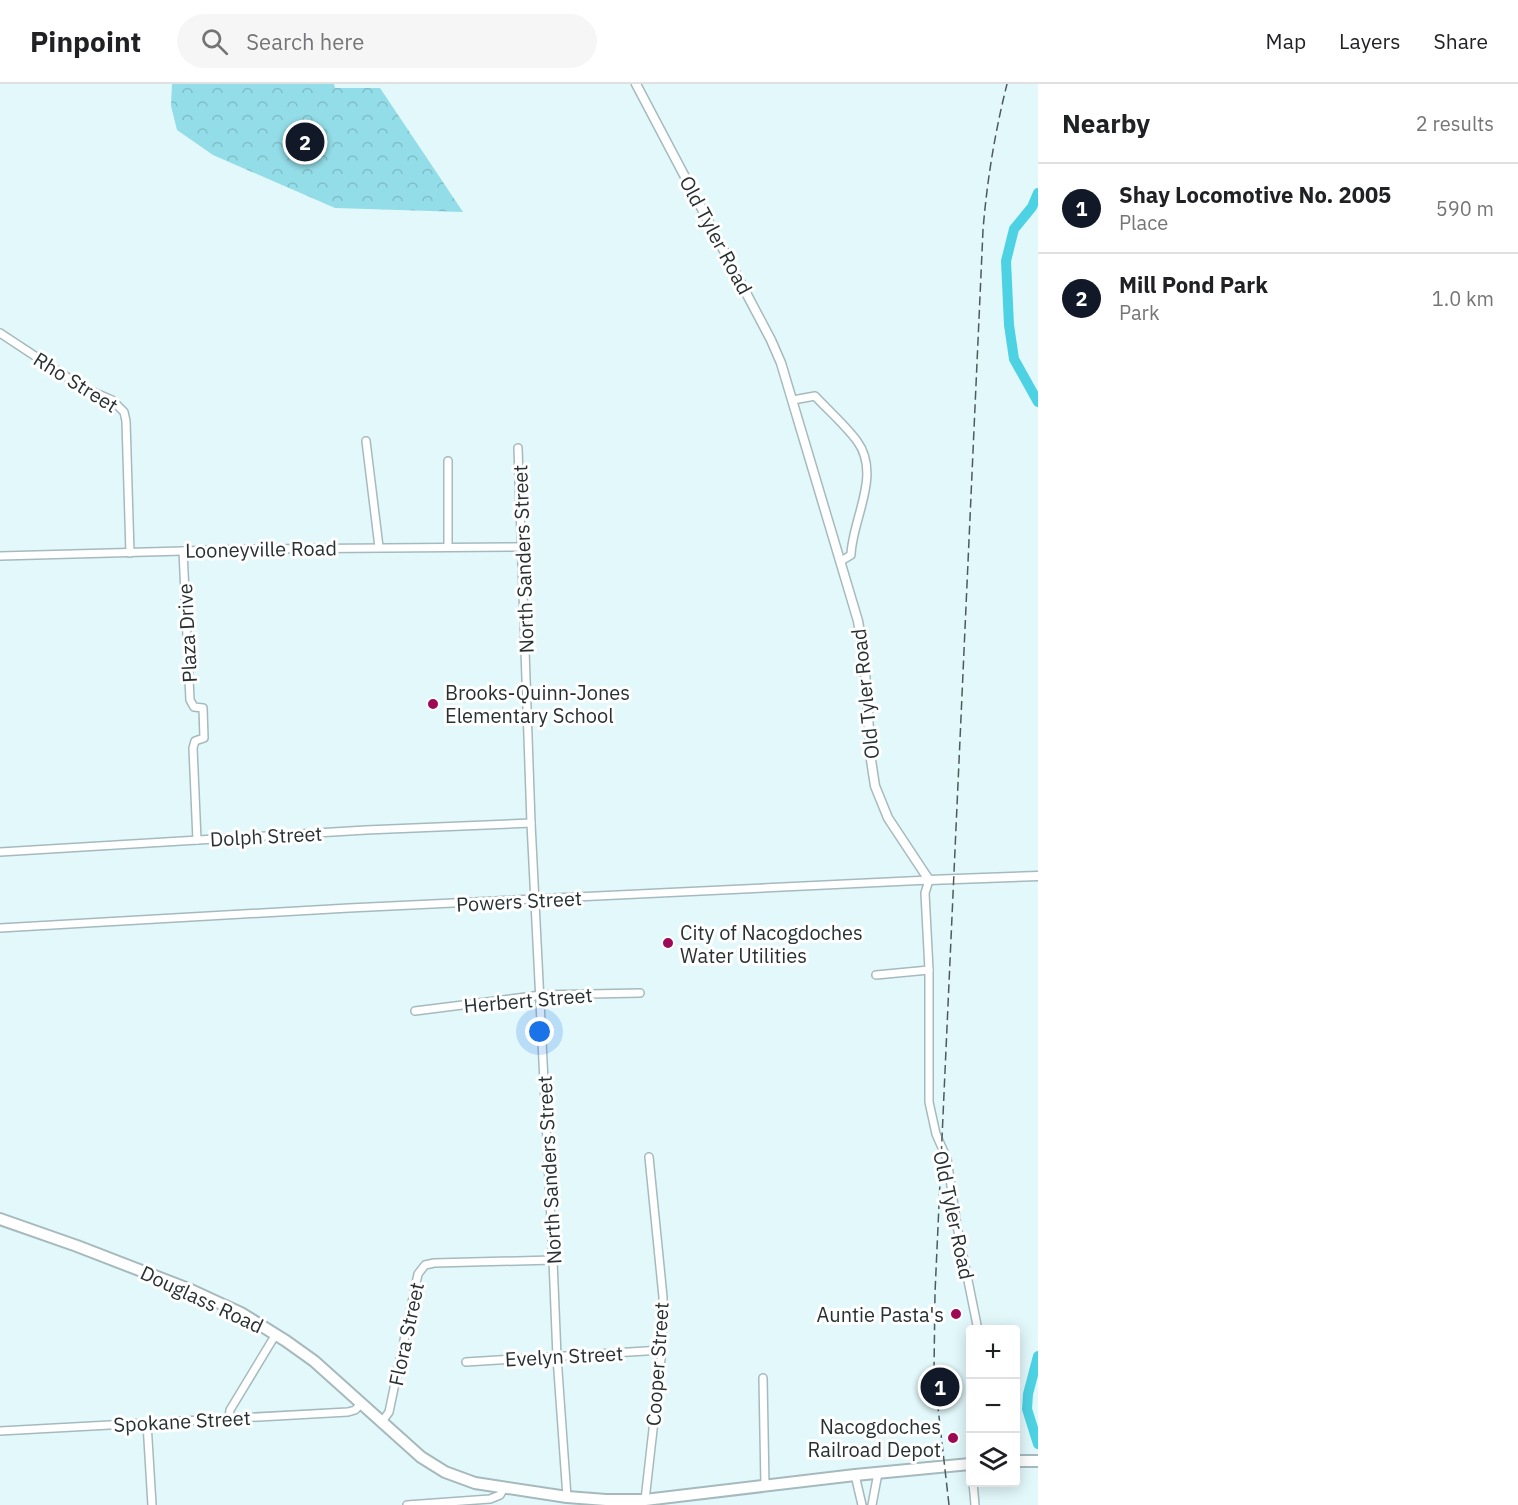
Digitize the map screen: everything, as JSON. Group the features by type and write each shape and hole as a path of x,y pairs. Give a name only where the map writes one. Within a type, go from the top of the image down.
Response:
{"main road":[{"name":"Douglass Road","path":"0,1219 77,1246 241,1313 276,1334 314,1362 413,1452 445,1472 464,1480 567,1501 645,1500 966,1464"}],"street":[{"name":"Old Tyler Road","path":"636,84 781,363 858,621 864,656 875,786 894,828 929,880 925,893 928,970 928,1102 936,1134 947,1159 957,1226 977,1325"},
{"name":"Rho Street","path":"0,333 82,387 108,397 124,412 130,552"},
{"path":"793,400 815,396 858,443 864,459 867,480 850,555 841,561"},
{"path":"366,441 379,547"},
{"name":"North Sanders Street","path":"518,448 531,823 537,900 554,1260 556,1357 567,1501"},
{"path":"448,461 448,546"},
{"name":"Looneyville Road","path":"0,556 379,547 522,547"},
{"name":"Plaza Drive","path":"183,551 190,700 196,708 203,708 204,738 195,741 193,748 197,840"},
{"name":"Dolph Street","path":"0,852 366,830 531,823"},
{"name":"Powers Street","path":"0,928 338,909 1034,876"},
{"path":"876,975 928,970"},
{"name":"Herbert Street","path":"415,1011 540,995 640,993"},
{"name":"Cooper Street","path":"645,1500 662,1350 663,1297 649,1157"},
{"name":"Flora Street","path":"381,1423 389,1412 418,1274 425,1265 554,1260"},
{"path":"229,1418 230,1410 276,1334"},
{"name":"Evelyn Street","path":"466,1362 662,1350"},
{"path":"763,1378 765,1486"},
{"name":"Spokane Street","path":"0,1431 348,1412 355,1410 361,1404"},
{"path":"147,1423 152,1505"},
{"path":"872,1505 878,1473"},
{"path":"855,1475 862,1505"},
{"path":"973,1487 975,1505"},
{"path":"407,1505 490,1498 500,1495 504,1488"}],"green space":[{"path":"172,84 334,84 335,88 380,88 463,212 335,208 213,155 177,130 171,106"}],"waterway":[{"path":"1038,193 1032,207 1014,229 1006,261 1009,325 1014,359 1038,402"},
{"path":"1038,1356 1028,1394 1027,1409 1038,1444"}],"railway":[{"path":"949,1505 934,1372 935,1293 983,230 992,156 1007,84"}],"place":[{"name":"Mill Pond Park","path":"305,142"},
{"name":"Brooks-Quinn-Jones Elementary School","path":"433,704"},
{"name":"City of Nacogdoches Water Utilities","path":"668,943"},
{"name":"Auntie Pasta's","path":"956,1314"},
{"name":"Shay Locomotive No. 2005","path":"940,1387"},
{"name":"Nacogdoches Railroad Depot","path":"953,1438"}]}
